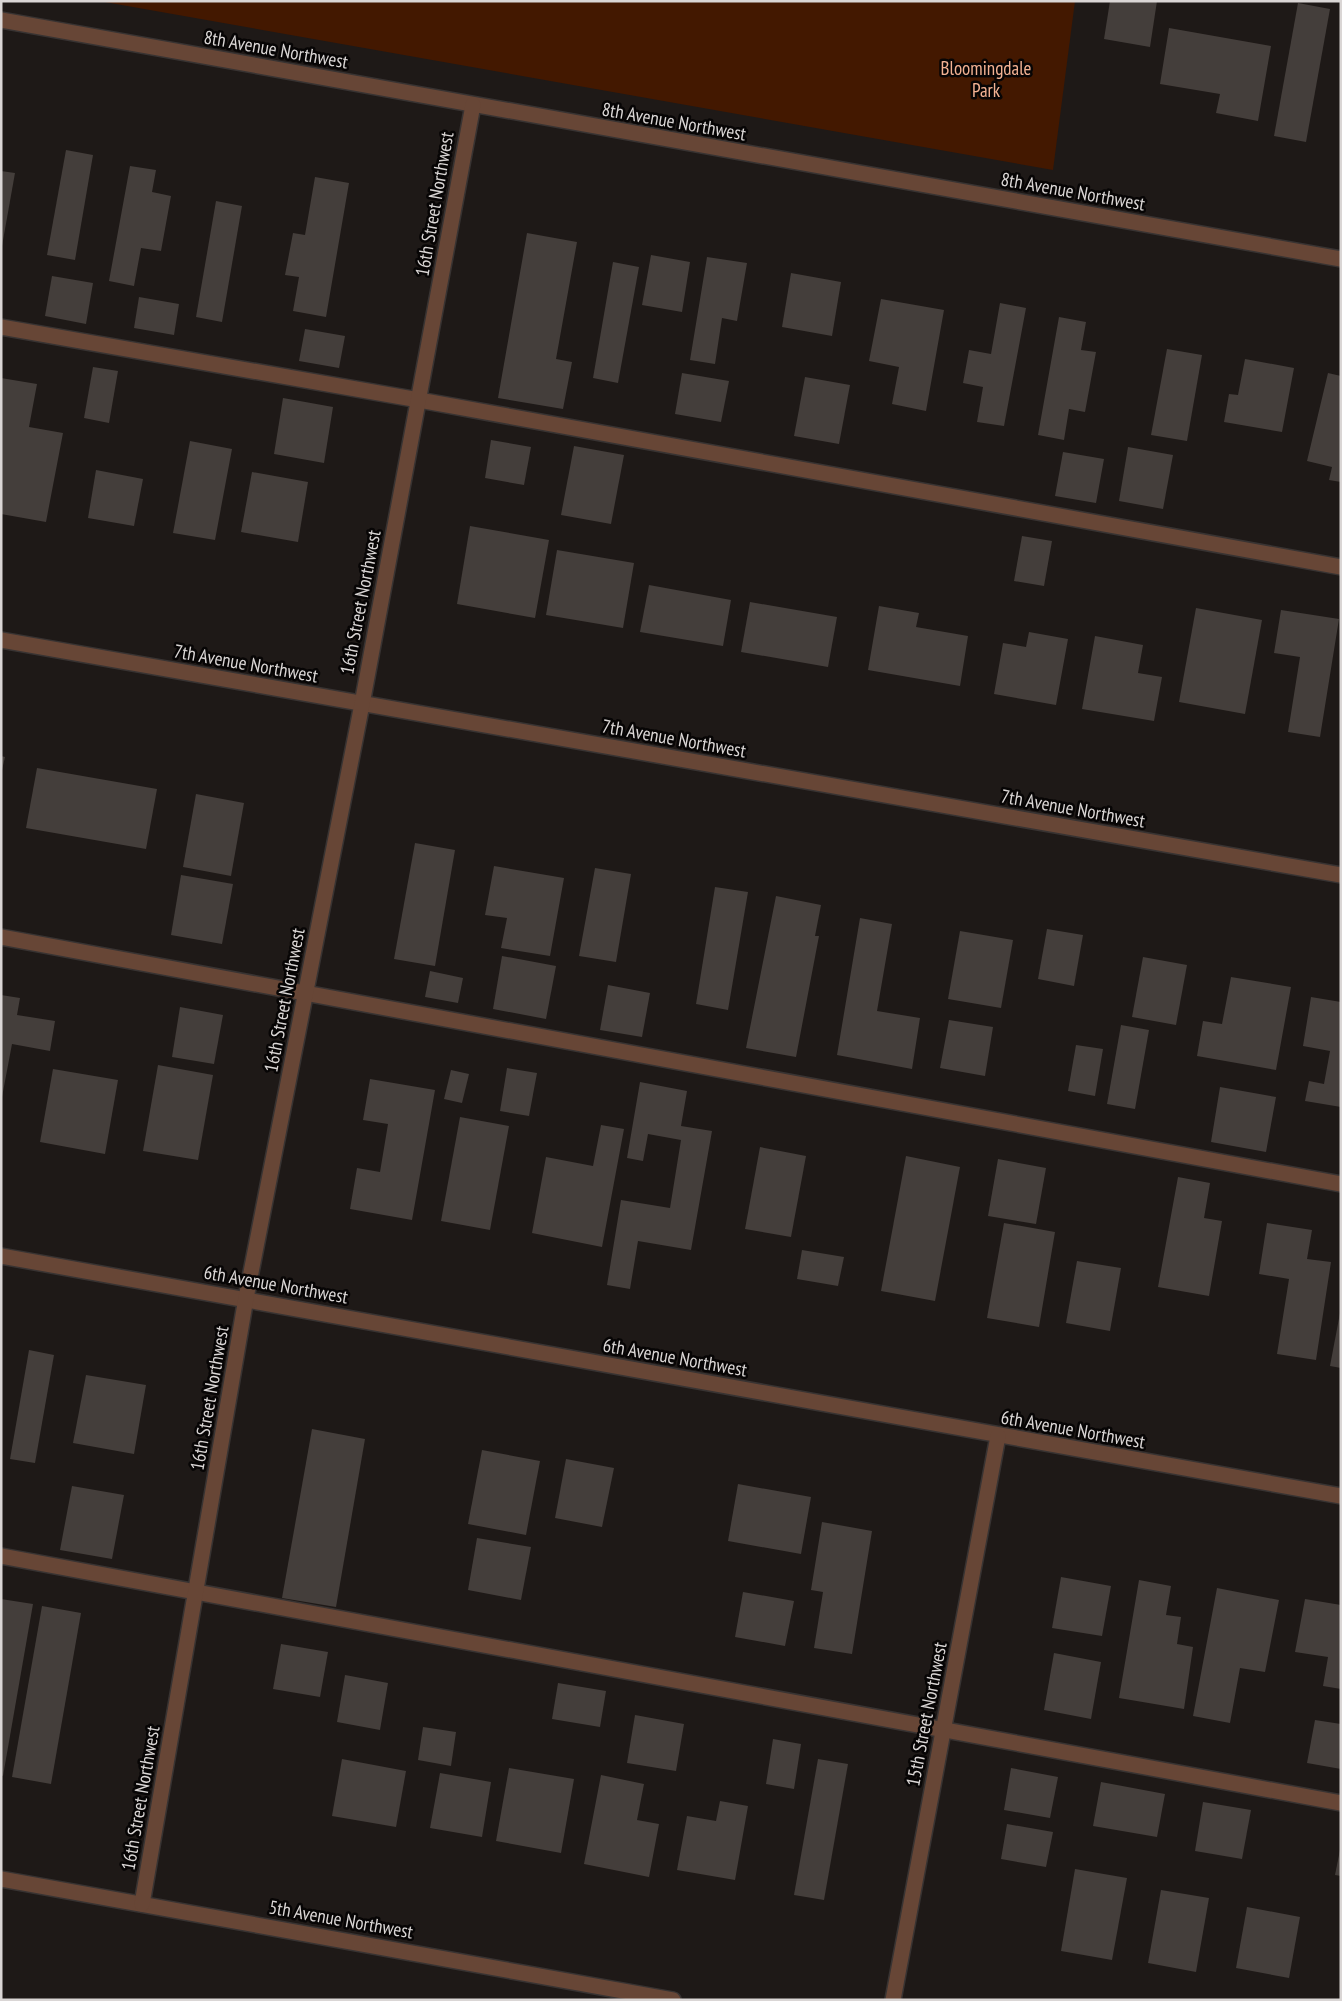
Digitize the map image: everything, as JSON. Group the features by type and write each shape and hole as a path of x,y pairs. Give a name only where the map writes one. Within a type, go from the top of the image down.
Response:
{"street":[{"name":"8th Avenue Northwest","path":"1,20 1341,259"},
{"name":"16th Street Northwest","path":"142,1904 246,1298 362,704 473,105"},
{"path":"1,327 419,400 1341,567"},
{"name":"7th Avenue Northwest","path":"1,640 1341,875"},
{"path":"1,937 1341,1184"},
{"name":"6th Avenue Northwest","path":"1,1256 246,1298 998,1436 1341,1496"},
{"name":"15th Street Northwest","path":"892,2000 998,1436"},
{"path":"1,1556 1341,1803"},
{"name":"5th Avenue Northwest","path":"1,1878 673,2000"}],"green space":[{"name":"Bloomingdale Park","path":"99,1 1075,1 1053,170"}],"building":[{"path":"1110,1 1157,1 1150,47 1104,39"},
{"path":"1298,3 1330,9 1306,142 1274,136"},
{"path":"1169,28 1271,46 1258,121 1216,113 1220,94 1160,84"},
{"path":"66,150 93,155 75,260 47,255"},
{"path":"130,166 156,170 152,192 171,196 161,251 141,248 134,286 109,281"},
{"path":"1,171 15,173 2,246 1,246"},
{"path":"315,177 349,183 326,317 293,311 299,277 285,275 293,233 305,235"},
{"path":"216,201 242,206 222,322 196,317"},
{"path":"527,233 577,242 556,359 572,362 563,409 498,398"},
{"path":"651,255 690,262 682,312 642,305"},
{"path":"707,257 747,263 737,321 722,318 715,364 690,360"},
{"path":"613,262 639,267 618,383 593,378"},
{"path":"791,273 841,282 832,336 782,327"},
{"path":"52,276 93,283 86,324 45,316"},
{"path":"139,297 179,304 174,335 134,328"},
{"path":"881,299 944,310 926,411 892,404 899,367 869,361"},
{"path":"1000,303 1026,308 1004,426 977,422 983,387 963,383 969,350 991,354"},
{"path":"1059,317 1086,322 1081,350 1096,352 1085,412 1069,409 1064,440 1038,435"},
{"path":"305,329 345,336 339,368 299,361"},
{"path":"1167,349 1202,355 1187,441 1151,435"},
{"path":"1245,359 1294,368 1282,432 1224,422 1229,394 1238,395"},
{"path":"93,367 118,371 109,423 84,418"},
{"path":"682,373 729,381 721,422 675,414"},
{"path":"1328,373 1341,376 1341,482 1329,480 1332,467 1307,461"},
{"path":"805,377 850,385 839,444 794,436"},
{"path":"1,378 37,384 29,427 63,433 46,522 1,514"},
{"path":"283,398 333,407 324,463 274,454"},
{"path":"491,440 531,447 524,485 485,478"},
{"path":"190,441 232,449 215,540 173,533"},
{"path":"574,446 624,455 611,524 561,515"},
{"path":"1128,447 1173,455 1163,509 1119,501"},
{"path":"1063,452 1104,459 1096,503 1055,496"},
{"path":"96,470 143,479 134,526 88,518"},
{"path":"252,472 308,482 298,542 241,532"},
{"path":"470,526 549,540 535,618 457,604"},
{"path":"1022,536 1052,541 1044,586 1014,581"},
{"path":"557,550 634,563 623,628 546,615"},
{"path":"649,585 731,600 723,646 640,632"},
{"path":"750,602 837,617 828,667 741,652"},
{"path":"879,606 919,613 916,627 968,636 960,686 868,670"},
{"path":"1196,608 1262,620 1245,714 1179,702"},
{"path":"1281,610 1339,619 1320,737 1288,732 1300,657 1274,653"},
{"path":"1029,632 1068,639 1056,705 994,694 1003,643 1026,647"},
{"path":"1095,636 1143,645 1138,673 1162,677 1154,721 1082,709"},
{"path":"1,756 5,757 2,770 1,770"},
{"path":"37,768 157,789 146,849 26,828"},
{"path":"196,794 244,803 231,876 183,867"},
{"path":"415,843 455,850 435,966 394,959"},
{"path":"494,866 564,878 550,956 501,948 507,918 485,915"},
{"path":"595,868 631,874 616,962 579,956"},
{"path":"181,875 233,884 222,944 171,935"},
{"path":"715,887 748,892 728,1010 696,1004"},
{"path":"776,896 821,905 815,936 819,936 796,1057 746,1048"},
{"path":"860,918 892,924 877,1011 920,1018 912,1069 837,1055"},
{"path":"1047,929 1083,935 1074,986 1038,979"},
{"path":"960,931 1013,940 1001,1008 948,999"},
{"path":"502,956 556,966 546,1019 493,1009"},
{"path":"1143,957 1187,965 1176,1025 1132,1017"},
{"path":"430,971 463,978 458,1003 425,997"},
{"path":"1231,977 1291,987 1276,1070 1197,1056 1203,1021 1222,1024"},
{"path":"608,985 650,993 642,1037 600,1030"},
{"path":"1,995 20,998 17,1015 55,1021 50,1051 12,1044 2,1097"},
{"path":"1311,997 1341,1002 1341,1107 1305,1101 1309,1081 1324,1084 1330,1051 1303,1046"},
{"path":"180,1007 223,1015 214,1064 172,1057"},
{"path":"949,1020 993,1027 985,1076 940,1068"},
{"path":"1121,1025 1149,1030 1135,1109 1107,1104"},
{"path":"1076,1045 1103,1049 1095,1096 1068,1091"},
{"path":"158,1065 213,1075 198,1160 143,1151"},
{"path":"507,1068 537,1073 529,1116 500,1111"},
{"path":"53,1069 118,1080 105,1154 40,1142"},
{"path":"451,1070 469,1074 462,1103 444,1099"},
{"path":"370,1079 435,1090 412,1220 350,1209 357,1168 380,1172 388,1124 363,1120"},
{"path":"640,1082 687,1091 681,1126 712,1131 691,1250 638,1241 630,1289 607,1285 621,1200 670,1208 681,1140 648,1134 643,1161 627,1158"},
{"path":"1220,1087 1276,1097 1266,1152 1211,1142"},
{"path":"460,1117 509,1126 490,1230 441,1221"},
{"path":"601,1125 624,1129 602,1247 532,1233 546,1157 593,1166"},
{"path":"760,1147 806,1156 791,1237 745,1229"},
{"path":"906,1156 960,1167 935,1301 881,1291"},
{"path":"998,1159 1046,1168 1036,1224 988,1216"},
{"path":"1178,1177 1210,1183 1204,1218 1222,1221 1209,1296 1158,1287"},
{"path":"1004,1223 1055,1232 1039,1327 987,1318"},
{"path":"1267,1223 1312,1230 1307,1259 1331,1262 1316,1360 1277,1354 1289,1279 1259,1274"},
{"path":"802,1250 844,1257 838,1286 797,1279"},
{"path":"1077,1261 1121,1268 1110,1331 1066,1323"},
{"path":"1341,1313 1341,1368 1330,1366"},
{"path":"29,1350 54,1355 35,1463 10,1459"},
{"path":"86,1375 146,1385 134,1454 73,1443"},
{"path":"312,1429 365,1439 336,1607 282,1598"},
{"path":"482,1450 540,1461 526,1535 468,1524"},
{"path":"566,1459 614,1468 602,1527 555,1518"},
{"path":"738,1484 811,1497 801,1554 728,1541"},
{"path":"72,1486 124,1495 112,1559 60,1550"},
{"path":"822,1522 872,1531 852,1654 814,1648 823,1592 811,1590"},
{"path":"477,1538 531,1547 521,1600 468,1590"},
{"path":"1061,1577 1111,1586 1102,1636 1052,1628"},
{"path":"1139,1580 1171,1586 1166,1615 1181,1617 1177,1644 1193,1647 1184,1709 1119,1698"},
{"path":"1217,1588 1279,1600 1265,1672 1240,1668 1230,1723 1193,1716"},
{"path":"743,1592 794,1601 785,1646 735,1637"},
{"path":"1,1599 33,1604 3,1776 1,1775"},
{"path":"1305,1599 1341,1605 1341,1689 1323,1686 1328,1657 1295,1652"},
{"path":"42,1606 81,1613 51,1784 12,1777"},
{"path":"281,1644 328,1652 320,1697 273,1689"},
{"path":"1054,1653 1101,1662 1091,1719 1044,1710"},
{"path":"345,1675 388,1683 380,1730 337,1722"},
{"path":"558,1683 606,1691 600,1727 552,1719"},
{"path":"635,1715 684,1724 676,1771 627,1763"},
{"path":"1315,1720 1341,1724 1341,1769 1307,1763"},
{"path":"423,1727 456,1732 451,1766 418,1760"},
{"path":"773,1739 801,1744 794,1789 766,1784"},
{"path":"342,1759 406,1771 396,1827 332,1816"},
{"path":"818,1759 848,1764 824,1900 794,1895"},
{"path":"509,1768 574,1779 561,1853 496,1841"},
{"path":"1011,1768 1058,1777 1050,1818 1004,1810"},
{"path":"440,1773 491,1782 482,1837 430,1828"},
{"path":"601,1775 644,1784 637,1820 659,1824 649,1877 584,1864"},
{"path":"1101,1782 1165,1794 1157,1837 1093,1826"},
{"path":"720,1801 748,1806 735,1880 677,1870 687,1816 716,1821"},
{"path":"1203,1802 1251,1810 1242,1859 1195,1851"},
{"path":"1007,1824 1053,1832 1046,1867 1001,1859"},
{"path":"1341,1850 1341,1876 1335,1875"},
{"path":"1075,1869 1127,1878 1112,1960 1061,1951"},
{"path":"1161,1890 1209,1898 1196,1972 1148,1963"},
{"path":"1247,1907 1300,1917 1289,1978 1236,1968"}]}
